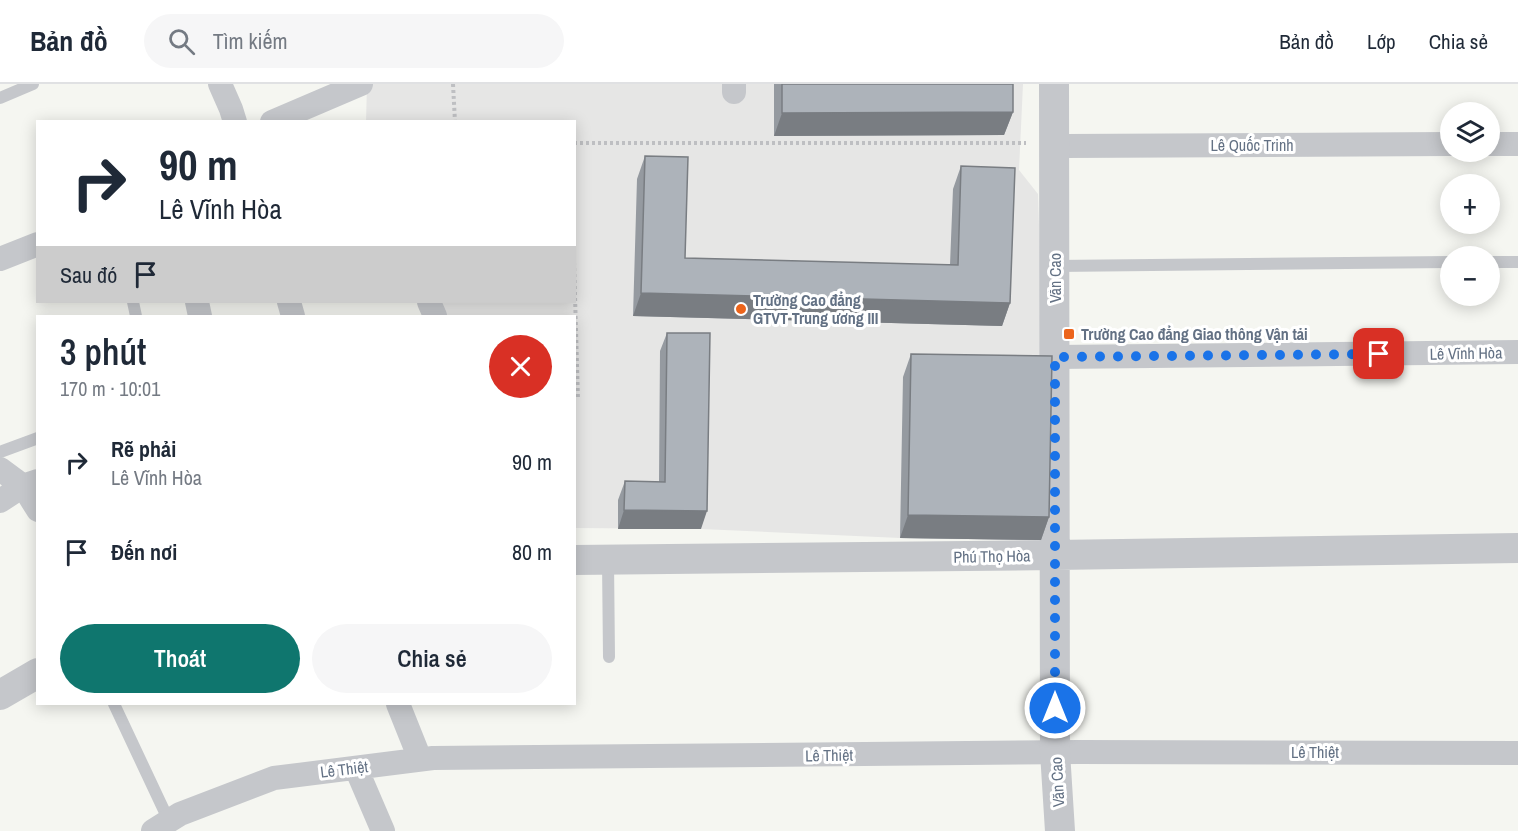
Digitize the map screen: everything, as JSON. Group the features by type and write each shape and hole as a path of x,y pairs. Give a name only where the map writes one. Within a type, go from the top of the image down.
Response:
{"street":[{"path":"220,84 234,120"},
{"path":"277,120 361,84"},
{"name":"Văn Cao","path":"1054,84 1055,752 1060,831"},
{"name":"Lê Quốc Trinh","path":"1054,143 1065,146 1440,144"},
{"path":"1500,144 1518,144"},
{"path":"1,256 36,245"},
{"name":"Lê Vĩnh Hòa","path":"1055,357 1518,352"},
{"path":"0,469 30,484 36,504"},
{"path":"0,501 30,484"},
{"name":"Phú Thọ Hòa","path":"576,560 1518,548"},
{"path":"0,695 36,674"},
{"path":"398,705 420,759"},
{"name":"Lê Thiệt","path":"161,826 180,814 274,778 420,759 1055,752 1518,753"},
{"path":"356,768 383,831"}],"lane":[{"path":"0,98 33,84"},
{"path":"1055,266 1440,262"},
{"path":"1500,262 1518,262"},
{"path":"0,452 36,439"},
{"path":"608,560 609,657"},
{"path":"114,705 161,826"}],"path":[{"path":"453,84 454,120"},
{"path":"576,142 1054,143"},
{"path":"576,330 578,399"}],"shaded area":[{"name":"Trường Cao đẳng GTVT Trung ương III","path":"367,84 1023,84 1019,170 1038,194 1044,379 1041,541 900,538 701,529 576,528 576,315 442,315 437,303 576,303 576,120 366,120"}],"building":[{"path":"782,84 1013,84 1013,112 782,113"},
{"path":"645,156 688,157 685,258 958,265 961,166 1015,168 1010,303 641,293"},
{"path":"667,333 710,333 707,511 624,510 625,481 665,482"},
{"path":"911,354 1052,356 1049,517 908,515"}],"place":[{"name":"Trường Cao đẳng GTVT Trung ương III","path":"741,309"},
{"name":"Trường Cao đẳng Giao thông Vận tải","path":"1069,334"}],"route":[{"path":"1055,708 1055,357 1379,354"}]}
